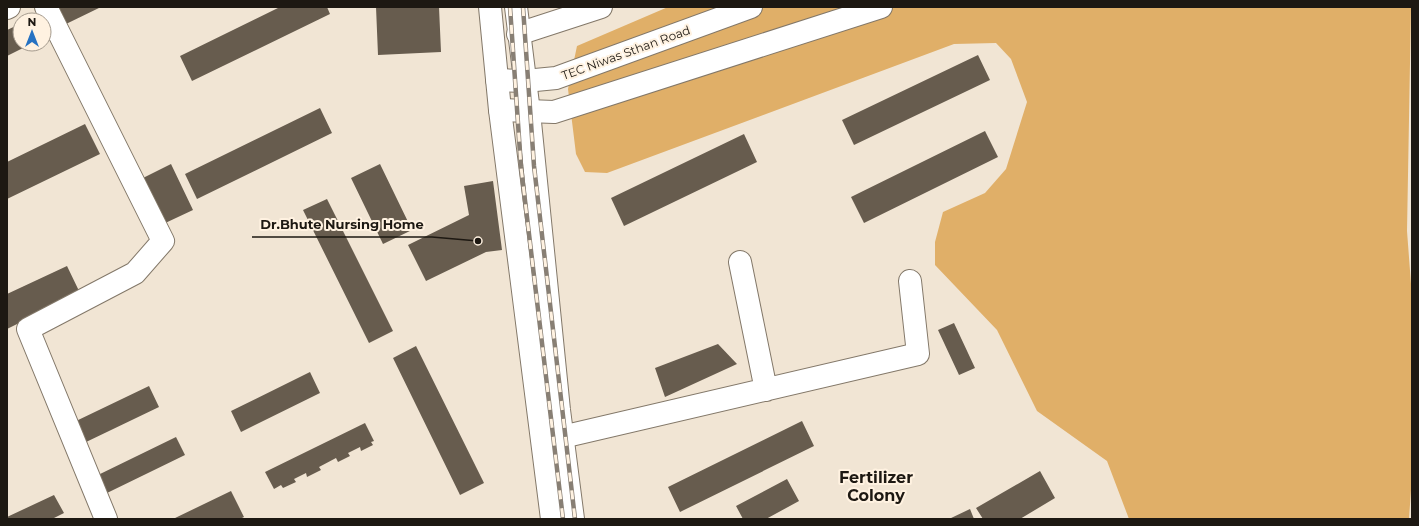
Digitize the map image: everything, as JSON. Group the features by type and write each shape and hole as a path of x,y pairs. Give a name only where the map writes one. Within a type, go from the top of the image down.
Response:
{"main road":[{"path":"46,7 163,241 135,273 28,329 100,517"},
{"path":"490,7 500,110 538,413 561,510"},
{"path":"516,7 518,34 529,112 562,437 561,510"},
{"path":"518,34 600,7"},
{"name":"TEC Niwas Sthan Road","path":"497,80 525,81 556,78 751,7"},
{"path":"500,110 554,112 881,7"},
{"path":"740,262 766,390"},
{"path":"562,437 918,354 910,281"},
{"path":"538,413 559,410"}],"shaded area":[{"path":"668,7 1411,7 1407,231 1412,297 1412,476 1409,519 1129,519 1107,461 1037,411 997,330 935,265 935,242 943,212 985,193 1006,169 1027,102 1011,59 996,43 954,44 607,173 585,172 576,154 568,89 577,46"}],"building":[{"path":"58,7 101,7 66,24"},
{"path":"280,7 327,7 330,14 192,81 180,56"},
{"path":"376,7 439,7 441,52 378,55"},
{"path":"12,28 12,52 15,52 7,56 7,30"},
{"path":"978,55 990,80 854,145 842,120"},
{"path":"320,108 332,133 197,199 185,174"},
{"path":"85,124 100,154 7,199 7,162"},
{"path":"985,131 998,157 864,223 851,197"},
{"path":"744,134 757,162 624,226 611,198"},
{"path":"171,164 193,210 161,225 139,180"},
{"path":"380,164 412,230 383,244 351,178"},
{"path":"493,181 502,250 486,252 426,281 408,245 469,215 464,186"},
{"path":"327,199 393,331 369,343 303,210"},
{"path":"67,266 80,293 7,329 7,294"},
{"path":"954,323 975,368 959,375 938,330"},
{"path":"718,344 737,364 665,397 655,368"},
{"path":"416,346 484,483 460,495 393,358"},
{"path":"310,372 320,393 241,432 231,411"},
{"path":"149,386 159,407 84,443 74,422"},
{"path":"802,421 814,446 680,512 668,487"},
{"path":"365,423 374,441 371,442 373,445 361,451 360,447 348,453 350,456 338,462 336,458 319,467 321,470 307,477 306,473 294,479 296,482 283,488 281,485 274,489 265,472"},
{"path":"176,437 185,455 107,493 98,475"},
{"path":"1040,471 1055,498 1020,519 983,519 976,508"},
{"path":"787,479 799,501 766,519 743,519 736,506"},
{"path":"231,491 244,517 240,519 173,519"},
{"path":"54,495 64,513 52,519 7,519 7,517"},
{"path":"970,509 974,519 949,519"}],"railway":[{"path":"510,7 521,167 563,519"},
{"path":"523,7 534,166 575,519"}],"place":[{"name":"Dr.Bhute Nursing Home","path":"478,241"}],"district":[{"name":"Fertilizer Colony","path":"876,486"}]}
